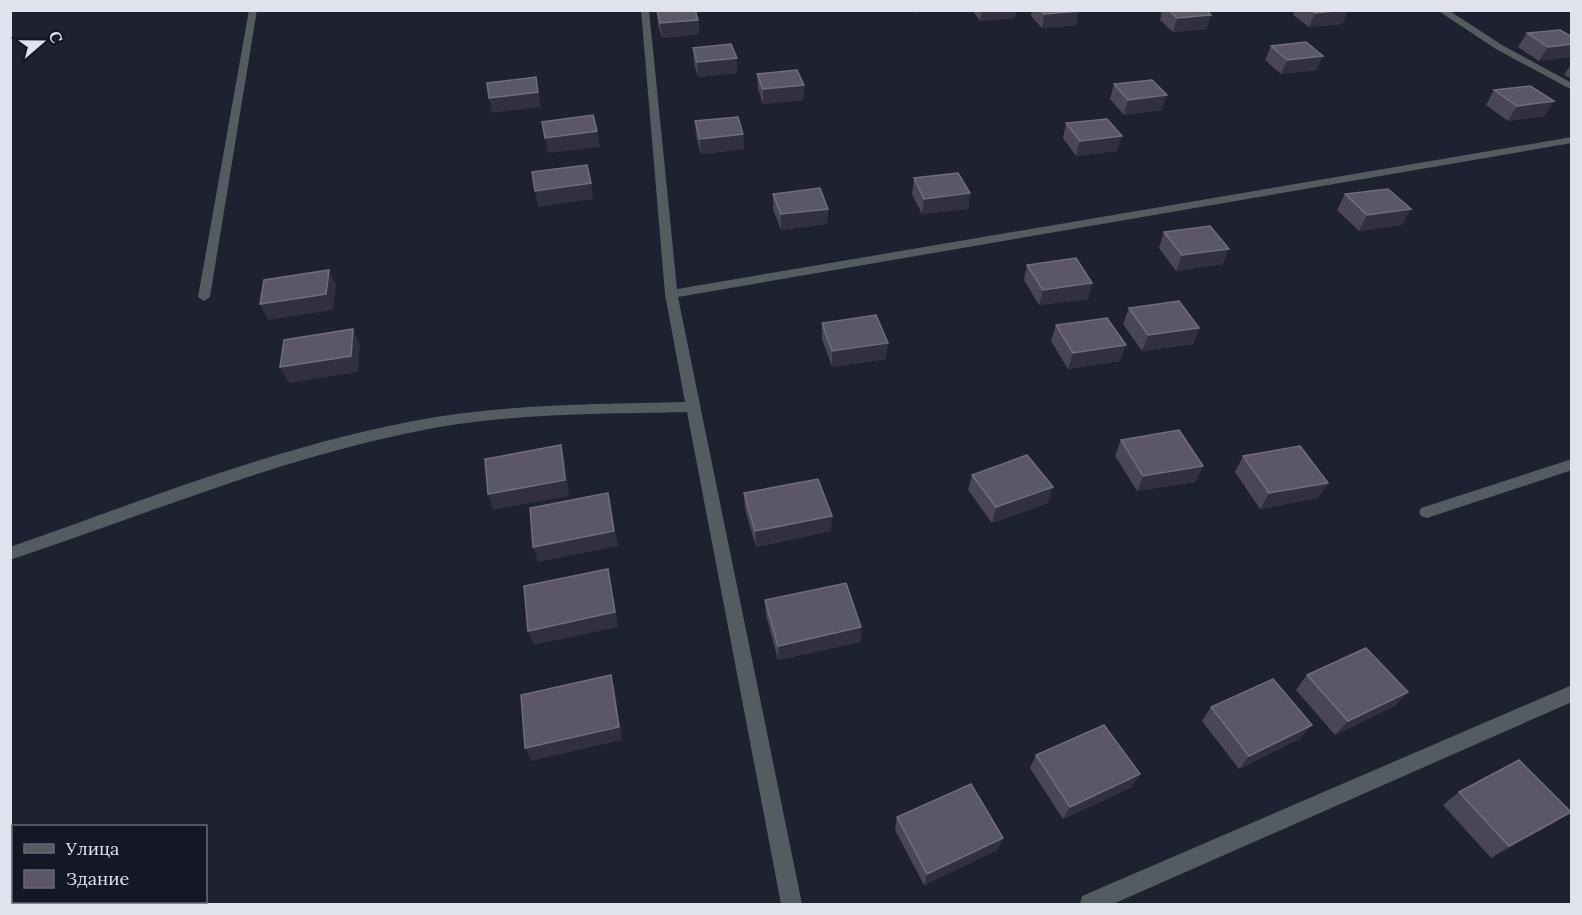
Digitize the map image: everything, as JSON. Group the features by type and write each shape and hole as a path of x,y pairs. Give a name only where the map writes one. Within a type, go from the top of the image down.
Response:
{"street":[{"path":"204,297 254,10"},
{"path":"645,10 671,294 791,904"},
{"path":"1441,10 1499,47 1572,87"},
{"path":"671,294 1572,140"},
{"path":"10,554 268,465 395,432 498,414 693,407"},
{"path":"1427,512 1572,464"},
{"path":"1090,904 1572,693"}],"building":[{"path":"695,10 698,20 660,23 657,11"},
{"path":"1041,10 1079,10 1079,11 1044,14"},
{"path":"1169,10 1206,10 1211,15 1177,18"},
{"path":"1311,10 1341,10 1315,13"},
{"path":"1560,30 1572,37 1572,44 1548,47 1527,33"},
{"path":"1306,42 1323,56 1287,60 1271,46"},
{"path":"731,44 737,58 697,62 693,48"},
{"path":"797,70 804,85 763,89 757,74"},
{"path":"536,77 538,92 489,98 487,83"},
{"path":"1152,80 1167,95 1128,100 1114,84"},
{"path":"1530,86 1554,101 1517,106 1494,90"},
{"path":"593,115 597,131 545,138 542,122"},
{"path":"738,117 743,134 700,139 695,121"},
{"path":"1107,119 1122,136 1080,141 1066,123"},
{"path":"587,165 591,183 535,191 532,172"},
{"path":"958,173 970,193 924,199 914,178"},
{"path":"820,188 828,209 781,214 773,194"},
{"path":"1388,189 1411,209 1367,215 1345,194"},
{"path":"1210,226 1229,249 1182,255 1164,232"},
{"path":"1076,258 1092,283 1043,290 1027,265"},
{"path":"329,270 326,294 260,304 264,280"},
{"path":"1179,301 1199,328 1148,335 1129,308"},
{"path":"876,315 888,343 832,351 822,323"},
{"path":"1107,318 1126,345 1073,353 1056,325"},
{"path":"353,329 351,356 280,367 284,340"},
{"path":"1179,430 1203,466 1143,476 1121,440"},
{"path":"561,445 565,480 488,494 485,459"},
{"path":"1300,446 1328,483 1269,493 1243,456"},
{"path":"1027,455 1053,487 996,507 972,475"},
{"path":"818,479 832,516 755,531 744,493"},
{"path":"608,493 614,531 533,547 530,508"},
{"path":"608,569 615,612 528,631 524,586"},
{"path":"846,583 861,627 778,646 765,600"},
{"path":"1366,648 1408,692 1348,721 1307,675"},
{"path":"611,675 619,727 525,748 521,695"},
{"path":"1273,679 1312,725 1249,756 1211,707"},
{"path":"1104,725 1140,774 1070,807 1036,755"},
{"path":"1519,760 1571,812 1509,846 1459,792"},
{"path":"971,784 1003,838 927,874 897,817"}]}
